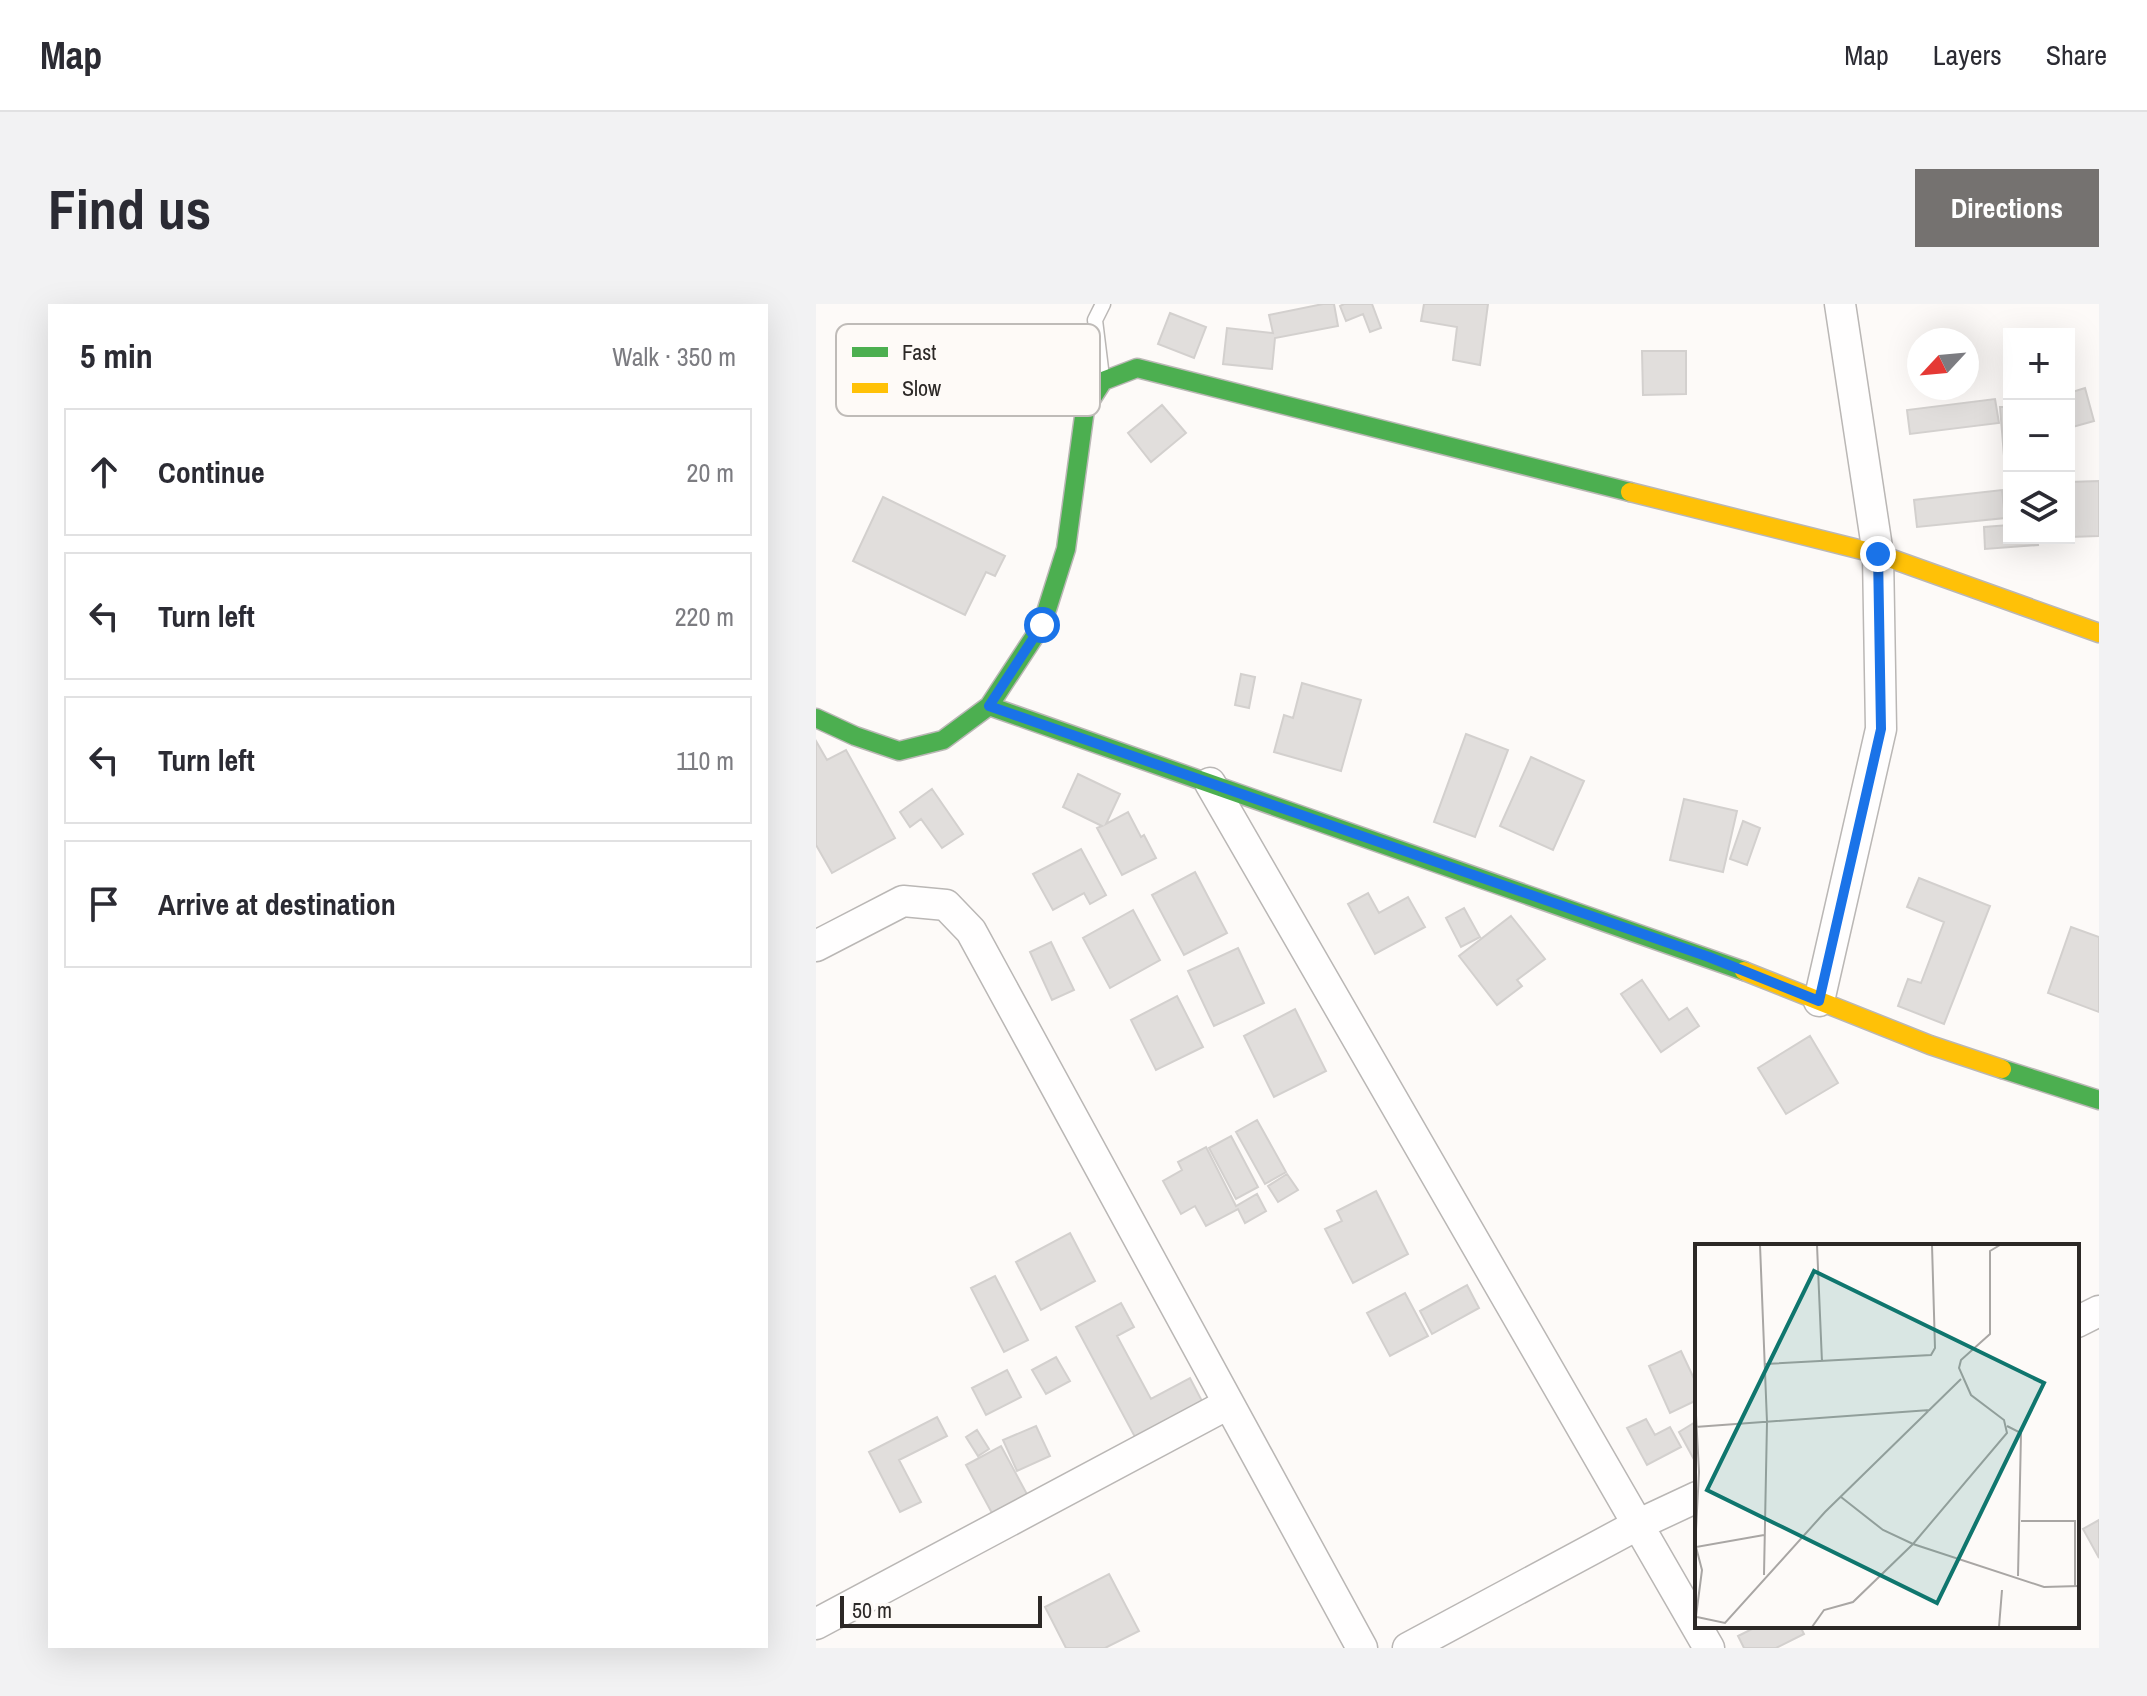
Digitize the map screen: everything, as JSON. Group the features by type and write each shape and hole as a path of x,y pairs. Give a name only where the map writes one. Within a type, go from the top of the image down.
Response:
{"street":[{"path":"1819,1001 1881,729 1878,554 1840,304"},
{"path":"1100,386 1103,381 1137,368 1878,554 2099,633"},
{"path":"816,718 899,751 943,740 989,706 1042,625 1066,549 1084,416"},
{"path":"989,706 1709,957 1930,1045 2099,1100"},
{"path":"1210,783 1695,1624"},
{"path":"816,946 903,901 946,905 971,931 1362,1648"},
{"path":"2079,1321 2099,1311"},
{"path":"816,1624 1228,1404"},
{"path":"1408,1648 1637,1525 1695,1498"},
{"path":"1697,1628 1709,1648"}],"lane":[{"path":"1096,324 1103,304"},
{"path":"1100,358 1103,381"}],"building":[{"path":"1334,304 1338,326 1275,338 1272,369 1223,364 1227,328 1273,333 1269,315"},
{"path":"1372,304 1381,328 1370,332 1363,314 1346,321 1340,306"},
{"path":"1424,304 1488,304 1480,365 1453,360 1457,327 1421,321"},
{"path":"1170,313 1206,327 1194,358 1158,344"},
{"path":"1642,351 1686,351 1686,394 1643,395"},
{"path":"2085,388 2094,421 2075,426 2075,391"},
{"path":"1995,399 1999,423 1910,434 1907,410"},
{"path":"1162,405 1186,433 1151,462 1128,433"},
{"path":"2000,407 2003,407 2003,444"},
{"path":"2099,481 2099,536 2075,537 2075,482"},
{"path":"2002,490 2003,518 1917,527 1914,500"},
{"path":"883,497 1005,556 995,576 986,572 965,615 853,561"},
{"path":"2003,525 2003,544 2038,545 1985,549 1984,527"},
{"path":"1241,674 1255,677 1249,708 1235,705"},
{"path":"1302,683 1361,700 1341,771 1274,752 1284,715 1293,718"},
{"path":"1466,734 1508,750 1475,837 1434,822"},
{"path":"816,741 827,760 846,750 895,838 832,873 816,845"},
{"path":"1531,757 1584,781 1553,850 1500,826"},
{"path":"1078,774 1120,794 1106,824 1128,812 1156,858 1122,875 1097,828 1102,826 1063,807"},
{"path":"932,789 963,834 942,848 921,819 910,827 900,812"},
{"path":"1684,799 1737,811 1723,872 1670,860"},
{"path":"1743,821 1760,828 1747,865 1730,859"},
{"path":"1081,849 1106,895 1090,904 1084,893 1053,910 1033,874"},
{"path":"1195,872 1227,933 1184,955 1152,895"},
{"path":"1919,878 1990,906 1944,1024 1898,1006 1908,979 1921,983 1944,922 1907,907"},
{"path":"1368,893 1379,913 1408,897 1425,927 1375,954 1348,904"},
{"path":"1464,908 1480,937 1461,947 1446,918"},
{"path":"1133,910 1160,960 1110,988 1083,938"},
{"path":"1511,916 1545,959 1517,980 1522,986 1497,1005 1459,956"},
{"path":"2071,927 2099,937 2099,1012 2048,993"},
{"path":"1051,942 1074,990 1052,1000 1030,952"},
{"path":"1238,948 1264,1003 1214,1026 1188,971"},
{"path":"1642,980 1669,1020 1687,1008 1699,1026 1661,1052 1621,994"},
{"path":"1177,996 1203,1047 1156,1070 1131,1020"},
{"path":"1295,1009 1326,1071 1274,1097 1244,1036"},
{"path":"1810,1036 1838,1083 1786,1114 1758,1068"},
{"path":"1257,1120 1286,1172 1265,1184 1236,1132"},
{"path":"1231,1136 1258,1187 1236,1199 1209,1148"},
{"path":"1206,1147 1236,1206 1257,1194 1266,1211 1245,1223 1238,1209 1206,1226 1195,1206 1181,1214 1163,1181 1182,1170 1178,1162"},
{"path":"1287,1174 1298,1190 1278,1202 1268,1186"},
{"path":"1376,1191 1408,1254 1353,1283 1325,1229 1342,1221 1337,1211"},
{"path":"1070,1233 1095,1281 1041,1310 1016,1262"},
{"path":"995,1276 1028,1340 1004,1352 971,1288"},
{"path":"1467,1285 1479,1308 1432,1334 1420,1311"},
{"path":"1405,1293 1428,1336 1390,1356 1367,1313"},
{"path":"1121,1303 1134,1327 1117,1336 1151,1399 1190,1378 1202,1401 1135,1437 1076,1327"},
{"path":"1681,1351 1695,1381 1695,1401 1670,1413 1649,1366"},
{"path":"1056,1357 1070,1381 1046,1394 1032,1370"},
{"path":"1007,1370 1021,1397 986,1415 972,1388"},
{"path":"937,1417 947,1436 899,1460 921,1502 900,1512 869,1452"},
{"path":"1646,1419 1655,1435 1670,1427 1681,1447 1647,1465 1627,1428"},
{"path":"1695,1422 1695,1461 1679,1432"},
{"path":"1036,1426 1050,1456 1017,1471 1003,1440"},
{"path":"977,1430 989,1449 978,1456 966,1437"},
{"path":"1001,1446 1028,1496 993,1515 966,1465"},
{"path":"2099,1520 2099,1558 2083,1529"},
{"path":"1109,1574 1139,1631 1105,1648 1066,1648 1045,1607"},
{"path":"1754,1628 1801,1628 1804,1634 1776,1648 1744,1648 1738,1636"}],"traffic: fast":[{"path":"1100,386 1103,381 1137,368 1630,492"},
{"path":"816,718 899,751 943,740 989,706 1042,625 1066,549 1084,416"},
{"path":"989,706 1744,971"},
{"path":"2002,1069 2099,1100"}],"traffic: slow":[{"path":"1630,492 1878,554 2099,633"},
{"path":"1744,971 1930,1045 2002,1069"}],"route":[{"path":"1042,625 989,706 1709,957 1819,1001 1881,729 1878,554"}]}
